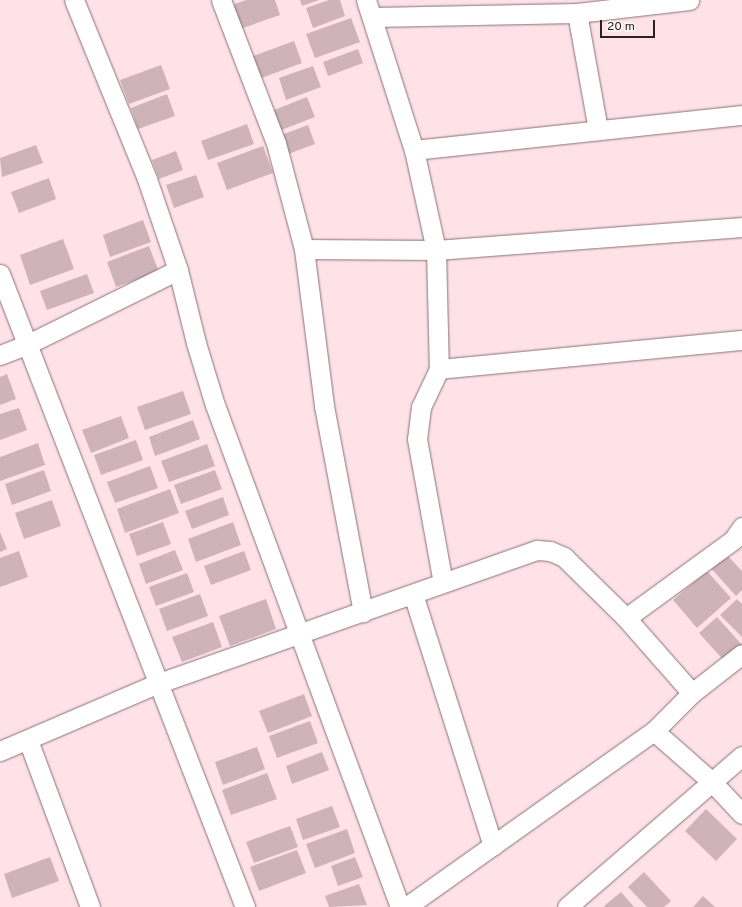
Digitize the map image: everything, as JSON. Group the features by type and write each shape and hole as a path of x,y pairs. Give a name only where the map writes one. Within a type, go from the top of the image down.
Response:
{"street":[{"path":"74,0 148,179 178,270 196,343 215,405 298,635 400,907"},
{"path":"221,0 276,143 304,249 324,406 362,612"},
{"path":"366,0 414,150 436,250 439,370 421,407 417,439 443,583"},
{"path":"373,18 577,13 689,0"},
{"path":"577,13 598,130"},
{"path":"414,150 742,115"},
{"path":"304,249 436,250 742,227"},
{"path":"0,355 26,345 178,270"},
{"path":"0,274 26,345 159,683 245,907"},
{"path":"439,370 742,340"},
{"path":"626,618 733,540 742,527"},
{"path":"0,751 159,683 413,594 516,555 537,550 550,550 564,557 626,618 692,693"},
{"path":"413,594 493,846"},
{"path":"406,907 654,731 692,693 742,654"},
{"path":"654,731 712,782 742,814"},
{"path":"28,740 90,907"},
{"path":"567,907 742,756"}],"building":[{"path":"246,0 275,0 280,15 240,29 232,5"},
{"path":"300,0 319,0 302,6"},
{"path":"329,0 340,0 345,16 313,28 306,8"},
{"path":"351,18 360,42 315,58 306,34"},
{"path":"294,41 302,63 256,80 248,58"},
{"path":"358,49 363,63 328,76 323,62"},
{"path":"161,65 170,89 129,104 120,80"},
{"path":"313,66 321,87 286,100 279,78"},
{"path":"167,94 175,116 138,129 131,108"},
{"path":"307,97 315,117 276,132 269,112"},
{"path":"247,124 254,144 208,160 201,141"},
{"path":"308,125 315,144 283,156 276,137"},
{"path":"36,145 43,163 2,177 0,158"},
{"path":"263,146 273,173 227,190 217,163"},
{"path":"176,151 183,170 159,179 152,160"},
{"path":"196,175 204,197 174,208 166,185"},
{"path":"49,178 56,199 19,213 11,192"},
{"path":"143,220 151,242 110,257 103,235"},
{"path":"63,239 74,269 30,285 20,255"},
{"path":"149,246 159,272 116,287 107,262"},
{"path":"87,274 94,293 47,310 40,291"},
{"path":"7,374 16,399 0,405 0,377"},
{"path":"183,391 191,414 145,430 137,407"},
{"path":"19,408 27,430 0,440 0,414"},
{"path":"121,416 129,438 91,453 82,430"},
{"path":"193,420 200,439 155,456 149,437"},
{"path":"136,440 143,460 101,475 94,455"},
{"path":"38,443 45,465 0,481 0,457"},
{"path":"207,444 215,466 169,482 161,461"},
{"path":"150,466 158,488 115,503 107,482"},
{"path":"44,470 51,491 12,505 5,484"},
{"path":"215,470 222,489 181,504 174,485"},
{"path":"170,489 179,513 125,533 117,509"},
{"path":"223,497 229,515 192,529 185,511"},
{"path":"52,500 61,526 24,539 15,513"},
{"path":"163,522 171,544 137,556 129,534"},
{"path":"233,522 241,545 196,562 188,539"},
{"path":"0,532 7,549 0,552"},
{"path":"175,550 183,570 146,584 139,564"},
{"path":"19,551 28,577 0,587 0,558"},
{"path":"244,551 251,570 211,585 204,566"},
{"path":"724,552 742,571 742,590 736,596 709,566"},
{"path":"707,571 731,598 697,628 673,600"},
{"path":"187,573 194,592 156,606 149,587"},
{"path":"200,594 208,616 167,631 159,609"},
{"path":"266,599 276,629 230,646 219,616"},
{"path":"737,599 742,604 742,637 720,615"},
{"path":"717,617 742,645 726,663 699,633"},
{"path":"213,622 222,647 182,662 172,637"},
{"path":"304,694 312,716 268,733 259,711"},
{"path":"310,721 318,743 277,758 269,736"},
{"path":"257,747 265,769 223,785 215,762"},
{"path":"322,752 329,770 292,784 286,766"},
{"path":"267,773 277,799 231,815 222,790"},
{"path":"332,806 340,827 303,840 296,819"},
{"path":"706,809 737,839 716,861 685,831"},
{"path":"290,826 298,847 254,863 246,842"},
{"path":"347,829 355,853 315,868 306,844"},
{"path":"297,850 306,873 259,891 250,867"},
{"path":"50,857 59,881 12,898 4,874"},
{"path":"355,857 363,877 338,886 331,866"},
{"path":"644,872 671,901 664,907 647,907 628,887"},
{"path":"359,884 367,905 329,907 325,896"},
{"path":"621,892 634,907 604,906"},
{"path":"703,896 715,907 693,907"}]}
